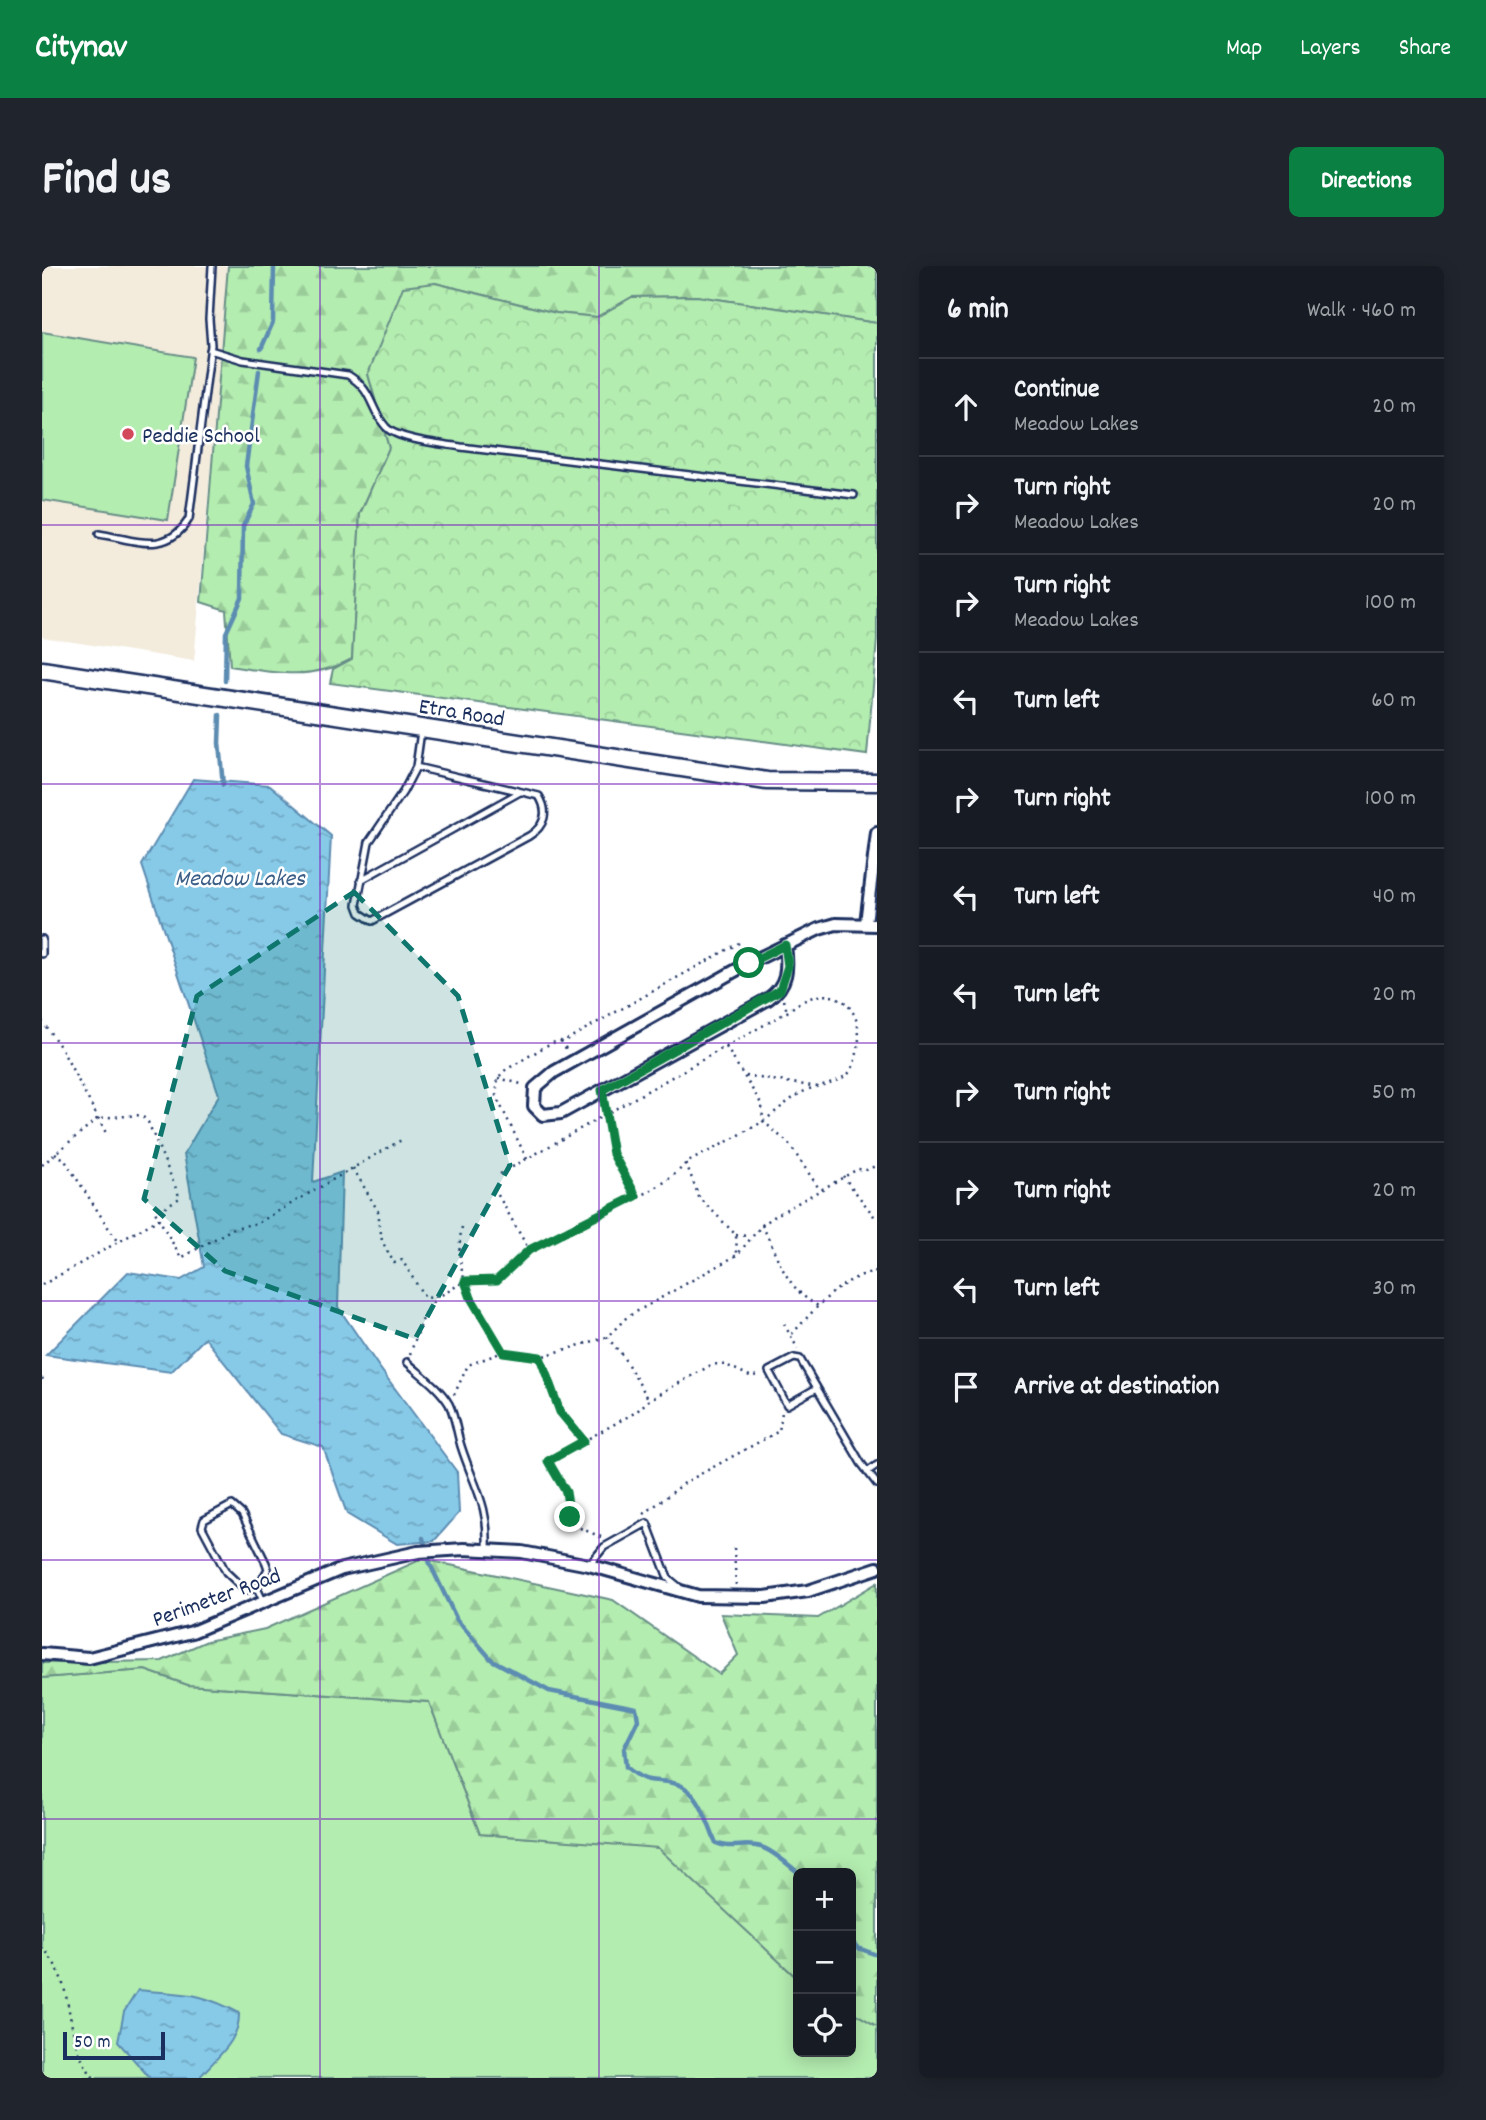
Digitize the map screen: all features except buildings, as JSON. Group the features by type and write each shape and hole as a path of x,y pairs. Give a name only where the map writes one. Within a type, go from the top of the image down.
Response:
{"main road":[{"name":"Etra Road","path":"42,670 767,781 877,782"}],"street":[{"path":"785,945 788,966 780,990 561,1113 543,1115 534,1105 535,1088 563,1067 785,945 836,924 871,924 877,833"},
{"path":"487,1549 589,1565 698,1596 736,1597 808,1591 877,1568"},
{"name":"Perimeter Road","path":"42,1654 89,1658 192,1632 342,1569 401,1554 487,1549"}],"lane":[{"path":"99,534 159,544 178,536 189,519 210,350 212,266"},
{"path":"210,350 243,360 348,375 363,384 387,429 408,437 461,447 854,495"},
{"path":"416,767 539,796 546,807 539,830 372,921 360,913 356,905 369,842 403,792 416,767 422,728"},
{"path":"361,880 521,792"},
{"path":"42,939 42,954"},
{"path":"817,1388 787,1405 769,1371 794,1359 800,1359 867,1472 877,1484"},
{"path":"407,1362 440,1392 450,1406 464,1455 484,1503 488,1522 487,1549"},
{"path":"867,1472 877,1465"},
{"path":"232,1506 242,1514 268,1569 257,1588 245,1590 226,1572 202,1527 204,1520 232,1506"},
{"path":"589,1565 604,1547 647,1523 668,1578 684,1591"},
{"path":"257,1588 264,1602"}],"path":[{"path":"500,1174 726,1047 798,1003 816,997 837,996 849,1000"},
{"path":"42,1021 61,1048 106,1133"},
{"path":"726,1047 762,1105 763,1121 789,1144 820,1190"},
{"path":"407,1362 425,1313 437,1297 465,1281 497,1280 529,1250 677,1174 686,1163 763,1121 815,1086 839,1080 850,1073 865,1049"},
{"path":"746,1076 815,1086"},
{"path":"498,1078 535,1088"},
{"path":"602,1090 613,1154 636,1196"},
{"path":"42,1165 98,1118 141,1115 148,1122 180,1198 155,1212 181,1258 234,1228 258,1223 403,1139"},
{"path":"55,1153 64,1159 118,1242"},
{"path":"686,1163 699,1197 736,1235 737,1255"},
{"path":"450,1406 468,1365 503,1352 540,1357 607,1337 627,1317 737,1255 762,1225 843,1176 877,1164"},
{"path":"353,1168 377,1211 382,1241 394,1263 402,1260 425,1297 437,1297"},
{"path":"843,1176 877,1220"},
{"path":"498,1195 529,1250"},
{"path":"42,1285 159,1219"},
{"path":"762,1225 781,1260 786,1279 802,1297 818,1306"},
{"path":"462,1227 457,1254 465,1281 471,1298 503,1352"},
{"path":"736,1235 751,1236"},
{"path":"792,1334 818,1306 859,1274 877,1271"},
{"path":"784,1324 792,1334 800,1359"},
{"path":"607,1337 622,1355 649,1400"},
{"path":"540,1357 560,1412 584,1441"},
{"path":"611,1532 600,1538 573,1525 566,1492 548,1461 636,1412 649,1400 713,1364 726,1365 752,1377 769,1371"},
{"path":"633,1519 687,1482 779,1431 779,1416 787,1405"},
{"path":"734,1548 736,1597"},
{"path":"42,1947 55,1961 62,1976 74,2045 82,2064 94,2078"}],"highlighted area":[{"path":"354,892 458,996 510,1165 415,1339 225,1271 144,1199 197,996"}],"shaded area":[{"name":"Peddie School","path":"42,266 228,266 194,661 42,637"}],"green space":[{"path":"228,266 877,266 877,323 697,296 632,297 597,317 556,313 435,283 368,374 389,448 360,514 352,659 337,666 307,673 277,673 230,666 226,610 201,602"},
{"path":"435,283 556,313 597,317 632,297 697,296 877,323 877,640 867,755 330,683 333,669 352,659 360,514 389,448 368,374 403,287"},
{"path":"42,332 193,357 168,520 42,500"},
{"path":"422,1559 613,1600 719,1674 738,1655 721,1614 818,1618 877,1583 877,2026 856,2014 856,1868 793,1868 793,1974 658,1848 480,1834 429,1702 188,1685 145,1670 42,1678 42,1663 162,1661 207,1641 265,1629"},
{"path":"145,1670 188,1685 429,1702 480,1834 658,1847 793,1974 793,2057 856,2057 856,2014 877,2026 877,2078 42,2078 42,1678"}],"water":[{"name":"Meadow Lakes","path":"193,779 270,785 331,836 313,1182 342,1172 338,1307 457,1472 459,1513 434,1541 397,1544 347,1514 323,1447 281,1434 205,1338 171,1372 46,1355 128,1272 181,1280 204,1267 184,1154 219,1095 142,865"},
{"path":"138,1990 200,1997 239,2013 236,2032 231,2041 199,2078 150,2078 118,2042 124,2012"}],"waterway":[{"path":"261,349 273,322 274,266"},
{"path":"225,681 226,633 242,598 243,526 254,504 246,466 259,371"},
{"path":"220,715 219,743 223,785"},
{"path":"423,1538 430,1564 457,1620 492,1660 549,1691 636,1708 638,1720 624,1749 626,1767 646,1779 677,1784 692,1793 716,1843 761,1847 793,1868"},
{"path":"856,1946 877,1955"}],"place":[{"name":"Peddie School","path":"128,434"}],"route":[{"path":"570,1517 566,1492 548,1461 584,1441 560,1412 540,1357 503,1352 471,1298 465,1281 497,1280 529,1250 587,1219 610,1212 636,1196 613,1154 602,1090 780,990 788,966 785,945 749,963"}]}
